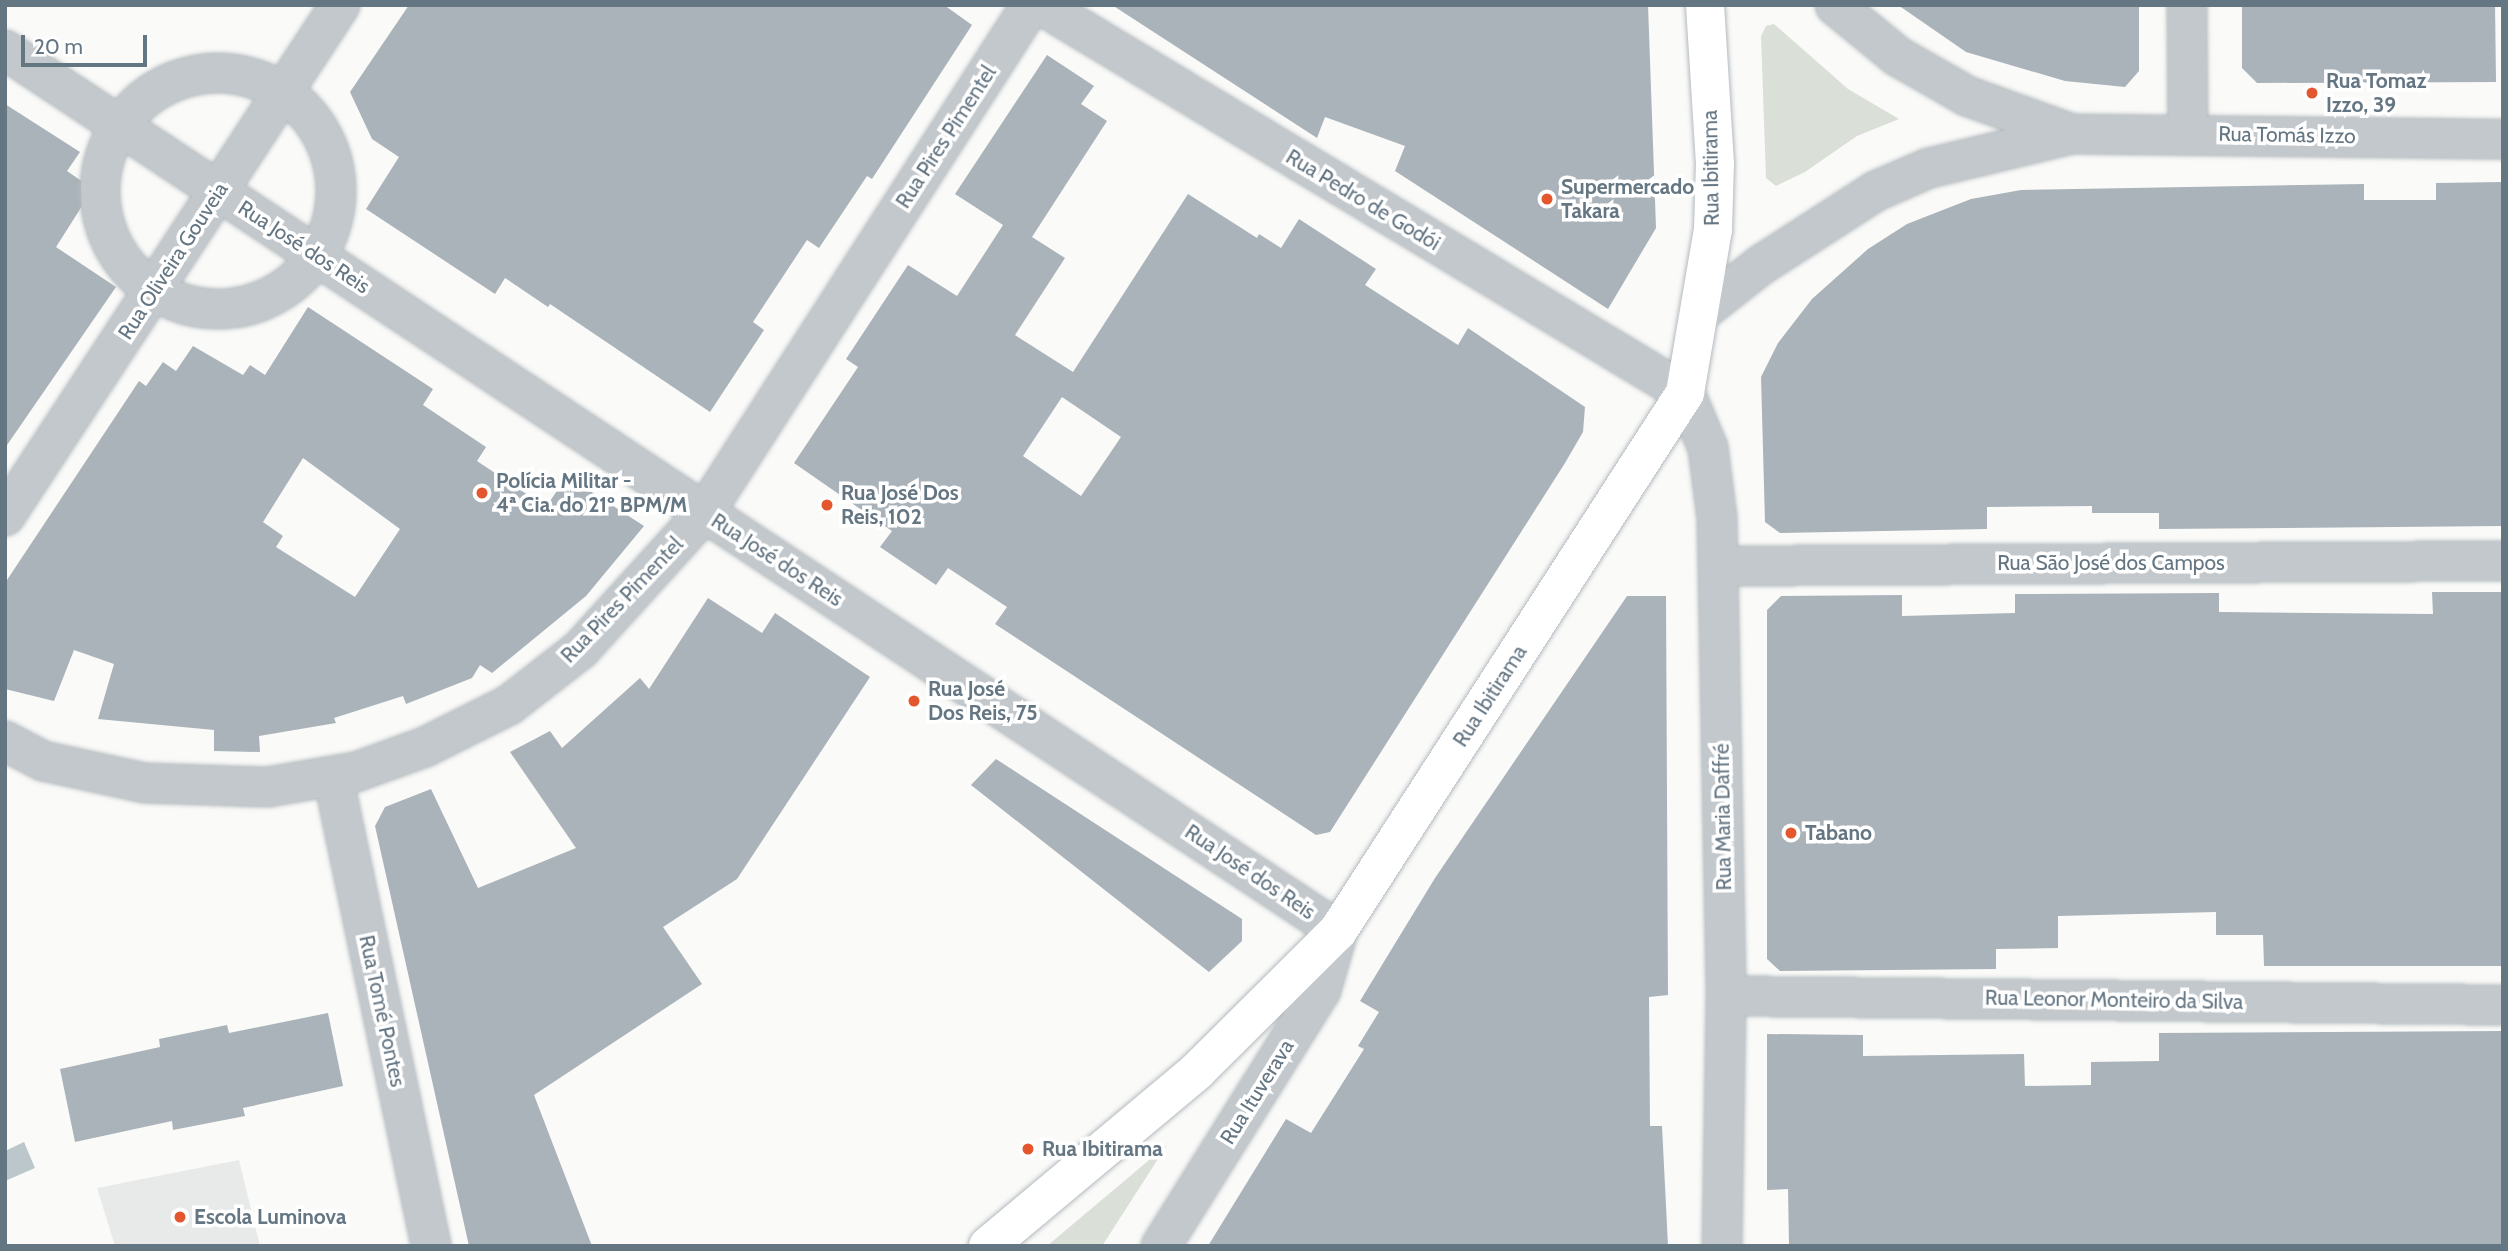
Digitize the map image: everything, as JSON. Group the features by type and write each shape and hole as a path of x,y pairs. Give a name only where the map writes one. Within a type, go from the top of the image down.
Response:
{"main road":[{"name":"Rua Ibitirama","path":"988,1246 1197,1071 1338,931 1685,393 1713,230 1715,164 1705,5"}],"street":[{"name":"Rua Oliveira Gouveia","path":"5,516 340,5"},
{"name":"Rua Pires Pimentel","path":"5,741 43,761 145,783 268,788 333,776 425,747 509,705 580,650 705,512 1031,5"},
{"name":"Rua Pedro de Godói","path":"1041,5 1685,393"},
{"name":"Rua Tomás Izzo","path":"1835,5 1897,56 1968,96 2071,134"},
{"path":"2187,5 2188,133"},
{"name":"Rua José dos Reis","path":"5,50 1338,931"},
{"path":"230,75 253,78 283,93 308,116 326,144 335,176 335,209 317,256 298,279 276,295 246,307 193,306 154,290 122,259 110,240 101,209 101,175 119,125 155,90 186,77 230,75"},
{"name":"Rua Tomás Izzo","path":"1701,312 1771,258 1876,191 1929,167 2071,134 2188,133 2503,139"},
{"name":"Rua Maria Daffré","path":"1685,393 1708,448 1719,566 1726,996 1722,1246"},
{"name":"Rua São José dos Campos","path":"1719,566 2503,561"},
{"name":"Rua Tomé Pontes","path":"333,776 431,1246"},
{"name":"Rua Ituverava","path":"1161,1246 1321,990 1338,931"},
{"name":"Rua Leonor Monteiro da Silva","path":"1726,996 2503,1005"}],"shaded area":[{"path":"1774,24 1848,89 1899,119 1857,136 1805,172 1776,186 1766,178 1761,36 1766,26"},
{"path":"24,1142 35,1168 5,1181 5,1151"},
{"path":"1167,1145 1102,1246 1047,1246"},
{"name":"Escola Luminova","path":"239,1160 260,1246 115,1246 97,1188"}],"building":[{"path":"409,5 944,5 972,25 872,179 867,176 819,248 807,240 753,322 764,330 710,412 550,304 548,307 505,278 495,294 366,209 399,157 372,139 350,92"},
{"path":"1112,5 1648,5 1656,228 1608,309 1395,171 1405,146 1325,117 1317,138"},
{"path":"1898,5 2139,5 2139,71 2125,87 2065,81 1966,52"},
{"path":"2242,5 2495,5 2496,82 2257,83 2242,68"},
{"path":"1047,55 1094,86 1081,104 1107,121 1032,237 1065,258 1015,335 1073,372 1188,194 1257,238 1259,234 1281,248 1299,219 1376,269 1365,285 1458,345 1468,328 1585,407 1583,432 1565,463 1330,832 1316,835 995,624 1007,607 948,568 936,585 880,547 892,531 794,463 858,367 846,359 908,265 957,296 1003,225 955,194","holes":["1062,397 1121,437 1081,496 1023,456"]},
{"path":"5,104 80,152 67,171 83,182 84,203 56,247 116,287 5,448"},
{"path":"2503,182 2503,526 2159,529 2159,513 2092,513 2092,506 1987,507 1987,529 1780,533 1765,522 1761,377 1778,343 1812,299 1868,249 1907,224 1971,199 2021,190 2364,184 2364,200 2436,200 2436,183"},
{"path":"308,307 433,389 423,405 486,447 477,461 546,507 567,476 644,526 586,596 492,673 480,665 472,678 406,704 403,696 334,718 336,723 259,736 260,752 214,751 214,730 98,719 114,664 74,650 54,701 5,689 5,583 139,381 146,386 163,362 176,371 193,346 243,375 250,365 265,375","holes":["303,458 400,529 355,597 276,547 283,536 263,522"]},
{"path":"2432,592 2503,592 2503,966 2264,966 2263,935 2216,935 2216,912 2058,916 2058,948 1996,949 1996,969 1780,971 1767,959 1767,610 1781,596 1902,595 1902,616 2015,613 2015,594 2219,593 2219,612 2433,614"},
{"path":"1627,596 1666,596 1668,995 1649,997 1650,1126 1662,1126 1668,1246 1208,1246 1286,1119 1311,1133 1364,1049 1358,1046 1379,1012 1360,1001 1435,878"},
{"path":"708,598 762,633 775,613 870,677 737,879 663,927 702,984 534,1095 592,1246 469,1246 375,826 385,807 431,789 478,888 576,848 510,752 550,731 562,748 640,678 649,689"},
{"path":"996,759 1242,919 1242,941 1209,972 971,785"},
{"path":"328,1013 343,1086 243,1108 245,1116 173,1130 172,1121 75,1142 60,1069 160,1047 159,1039 227,1025 229,1033"},
{"path":"2503,1031 2503,1246 1789,1246 1788,1189 1767,1190 1767,1034 1863,1035 1863,1056 2024,1054 2025,1086 2091,1085 2091,1062 2159,1061 2159,1033"}],"place":[{"name":"Rua Tomaz Izzo, 39","path":"2312,93"},
{"name":"Supermercado Takara","path":"1547,199"},
{"name":"Polícia Militar - 4ª Cia. do 21º BPM/M","path":"482,493"},
{"name":"Rua José Dos Reis, 102","path":"827,505"},
{"name":"Rua José Dos Reis, 75","path":"914,701"},
{"name":"Tabano","path":"1791,833"},
{"name":"Rua Ibitirama","path":"1028,1149"},
{"name":"Escola Luminova","path":"180,1217"}]}
